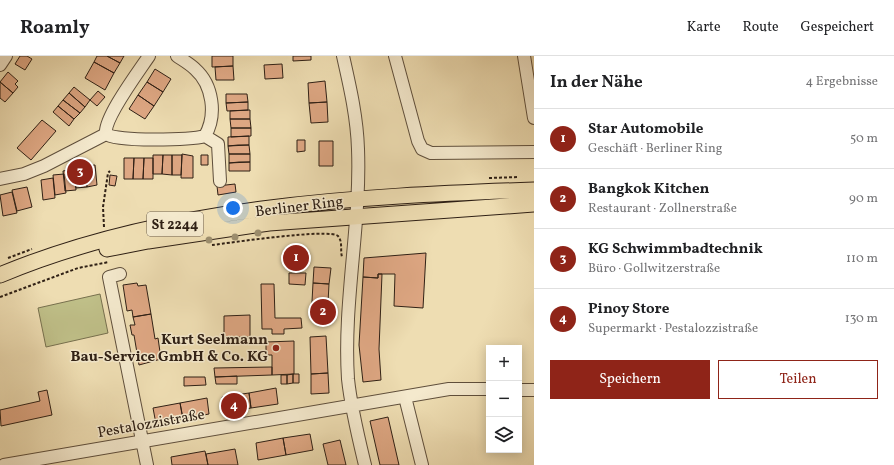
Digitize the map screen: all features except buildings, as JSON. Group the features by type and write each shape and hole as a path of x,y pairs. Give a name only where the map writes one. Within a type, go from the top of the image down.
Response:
{"main road":[{"name":"Berliner Ring","path":"0,275 76,248 146,230 268,208 356,199 534,190"},
{"name":"Berliner Ring","path":"0,285 87,254 148,241 269,223 534,204"}],"street":[{"path":"0,65 6,56"},
{"path":"106,134 106,124 112,113 149,56"},
{"path":"177,56 196,70 207,84 212,107 210,124 205,136"},
{"path":"343,56 353,98 358,149 351,270 348,365 351,406 365,465"},
{"path":"395,56 418,141 422,149 431,153 534,152"},
{"path":"524,56 534,118"},
{"path":"106,134 110,137 124,139 186,139 205,136 218,144 220,180"},
{"path":"0,179 24,174 44,166 106,134"},
{"path":"120,274 109,277 147,465"},
{"name":"Pestalozzistraße","path":"4,465 50,461 142,441 449,389 486,389"},
{"path":"522,390 534,390"},
{"path":"405,397 422,465"}],"path":[{"path":"104,227 103,207 108,174 110,171"},
{"path":"206,246 308,234 332,233 340,238 341,256 351,270"},
{"path":"0,297 78,268 109,262"}],"green space":[{"path":"100,294 108,333 46,347 38,308"}],"place":[{"name":"KG Schwimmbadtechnik","path":"80,172"},
{"name":"Star Automobile","path":"296,258"},
{"name":"Bangkok Kitchen","path":"323,312"},
{"name":"Kurt Seelmann Bau-Service GmbH & Co. KG","path":"276,348"},
{"name":"Pinoy Store","path":"234,406"}]}
